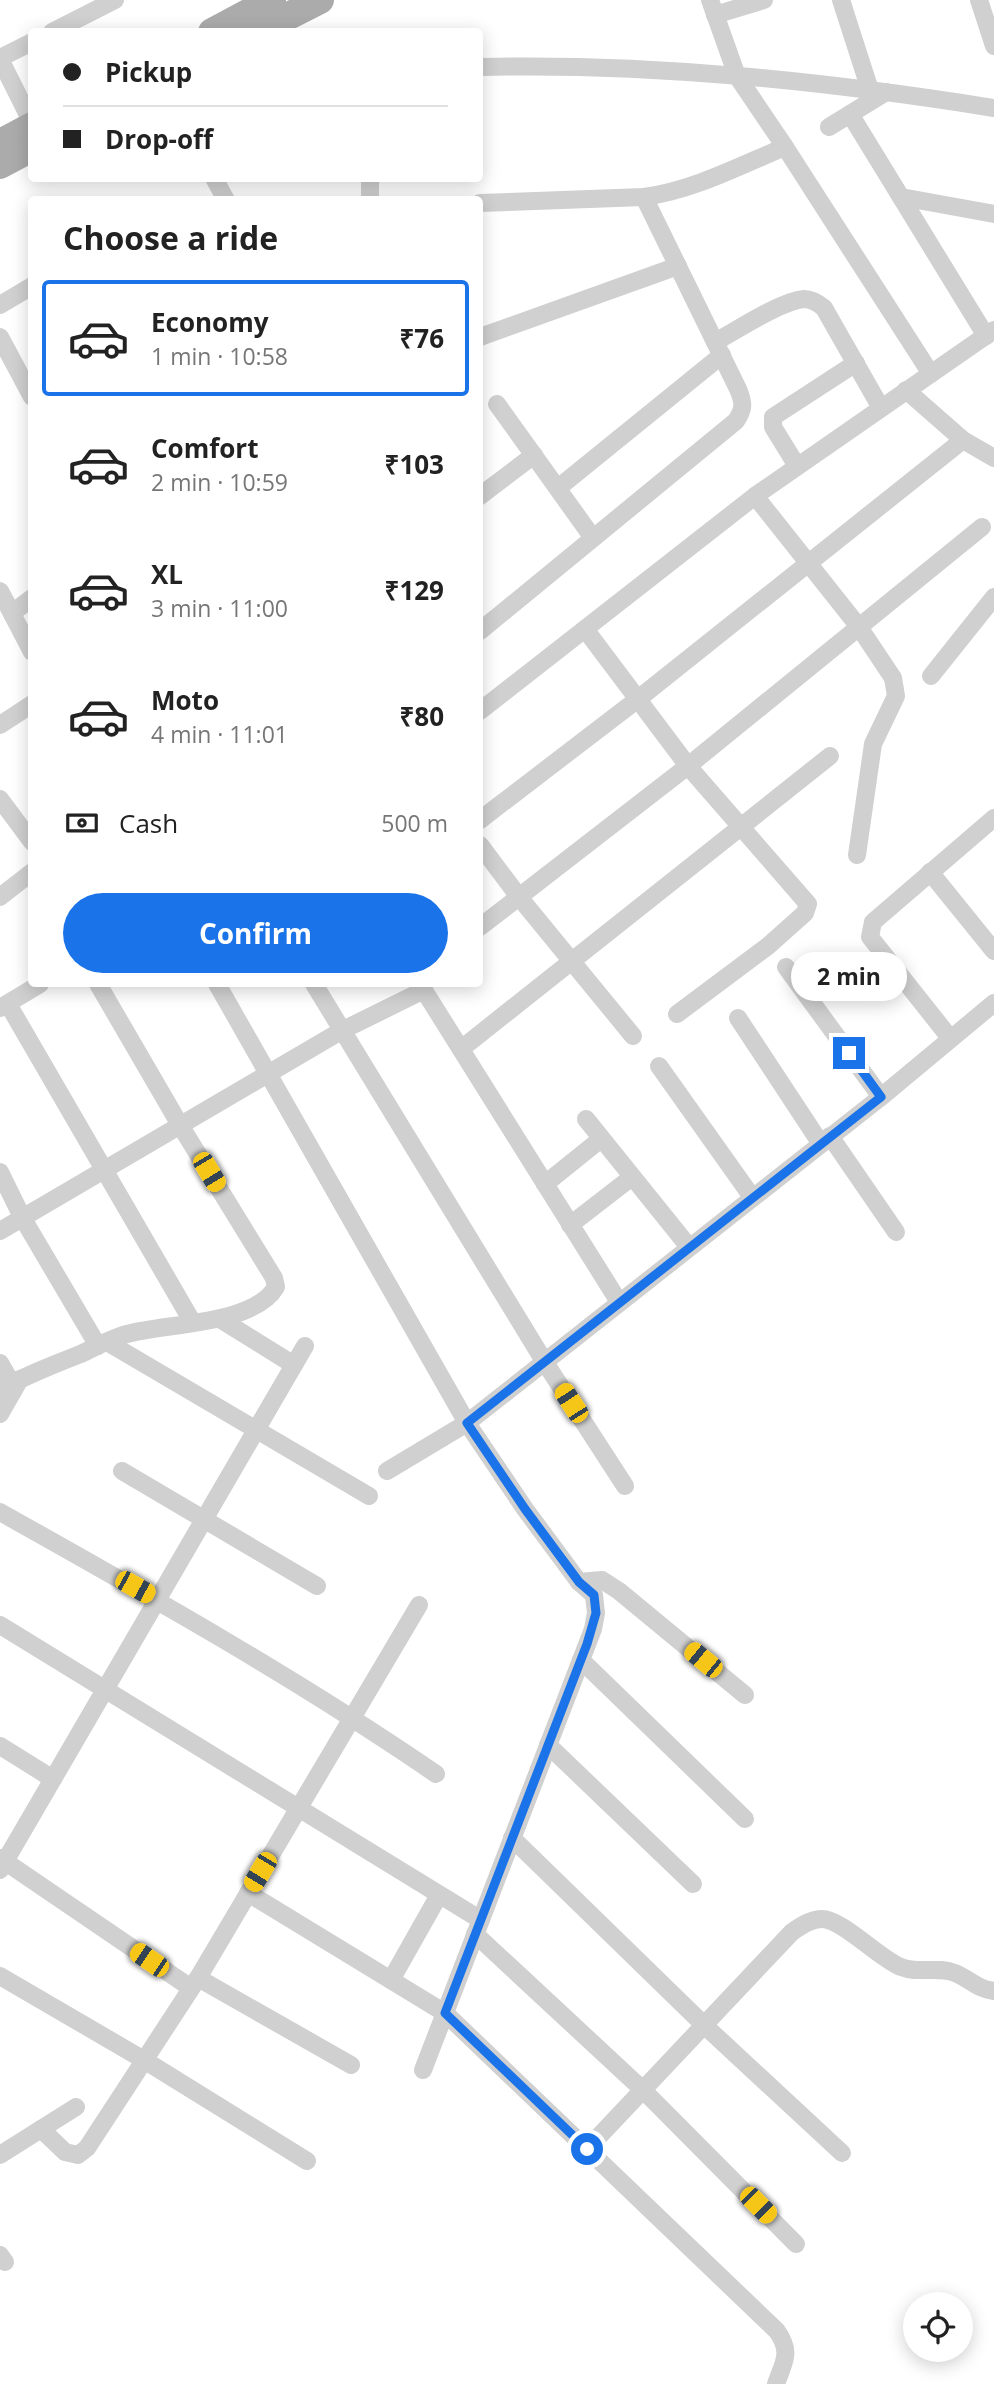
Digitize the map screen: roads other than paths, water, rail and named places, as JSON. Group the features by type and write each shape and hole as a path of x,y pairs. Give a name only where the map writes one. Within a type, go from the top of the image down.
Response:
{"main road":[{"path":"250,26 272,0"},
{"path":"250,26 320,0"},
{"path":"0,143 28,127"},
{"path":"0,165 28,150"}],"street":[{"path":"60,28 115,0"},
{"path":"764,0 713,8 737,76 931,374"},
{"path":"841,0 878,91"},
{"path":"979,0 994,46"},
{"path":"28,44 0,58 28,117"},
{"path":"483,67 614,66 878,91 994,108"},
{"path":"829,127 878,91"},
{"path":"483,709 755,496 990,333 850,114"},
{"path":"483,203 644,197 686,188 785,146"},
{"path":"483,629 736,421 744,402 644,197"},
{"path":"901,197 994,214"},
{"path":"483,336 678,265"},
{"path":"0,305 28,288"},
{"path":"558,488 718,348 790,302 807,299 824,308 881,408"},
{"path":"0,337 28,390"},
{"path":"797,466 773,427 773,417 856,363"},
{"path":"906,390 963,440 994,458"},
{"path":"497,404 593,538"},
{"path":"483,818 638,699 963,440"},
{"path":"483,494 534,455"},
{"path":"755,496 859,627 893,678 896,696 873,744 857,855"},
{"path":"483,925 688,766 982,527"},
{"path":"0,591 28,644"},
{"path":"931,677 994,597"},
{"path":"12,613 28,601"},
{"path":"585,629 688,766 808,904 808,909 768,946 677,1014"},
{"path":"0,725 28,708"},
{"path":"461,1049 830,756"},
{"path":"0,799 28,837"},
{"path":"950,1038 870,937 870,929 873,922 994,818"},
{"path":"483,849 633,1036"},
{"path":"930,872 994,951"},
{"path":"0,897 28,875"},
{"path":"786,967 881,1097"},
{"path":"35,987 4,1006 193,1323"},
{"path":"10,1384 124,1335 160,1326 230,1316 271,1294 276,1287 274,1278 100,987"},
{"path":"219,987 467,1423 525,1509 579,1582 594,1595 596,1613 581,1660 423,2070"},
{"path":"316,987 544,1361 625,1486"},
{"path":"0,1230 341,1031 422,987 618,1302"},
{"path":"387,1471 467,1423 881,1097 994,1003"},
{"path":"738,1018 825,1140 896,1232"},
{"path":"659,1066 752,1197"},
{"path":"586,1119 689,1247"},
{"path":"545,1184 601,1139"},
{"path":"0,1172 22,1217 102,1344 369,1496"},
{"path":"570,1225 632,1177"},
{"path":"220,1319 294,1365"},
{"path":"305,1346 2,1863 194,1983 351,2065"},
{"path":"0,1363 10,1384 0,1414"},
{"path":"122,1471 317,1586"},
{"path":"0,1512 157,1600 353,1717 436,1774"},
{"path":"579,1582 602,1580 619,1591 745,1695"},
{"path":"41,2129 65,2152 78,2155 87,2148 194,1983 419,1605"},
{"path":"0,1625 439,1895 478,1927 796,2244"},
{"path":"581,1660 745,1819"},
{"path":"548,1745 693,1884"},
{"path":"0,1746 53,1779"},
{"path":"512,1838 704,2025 842,2153"},
{"path":"248,1893 445,2013 777,2331 786,2344 786,2356 776,2384"},
{"path":"391,1980 439,1895"},
{"path":"587,2149 792,1932 807,1922 824,1919 841,1927 900,1967 917,1971 954,1972 973,1985 994,1991"},
{"path":"0,1976 144,2060 307,2161"},
{"path":"0,2155 76,2107"}]}
